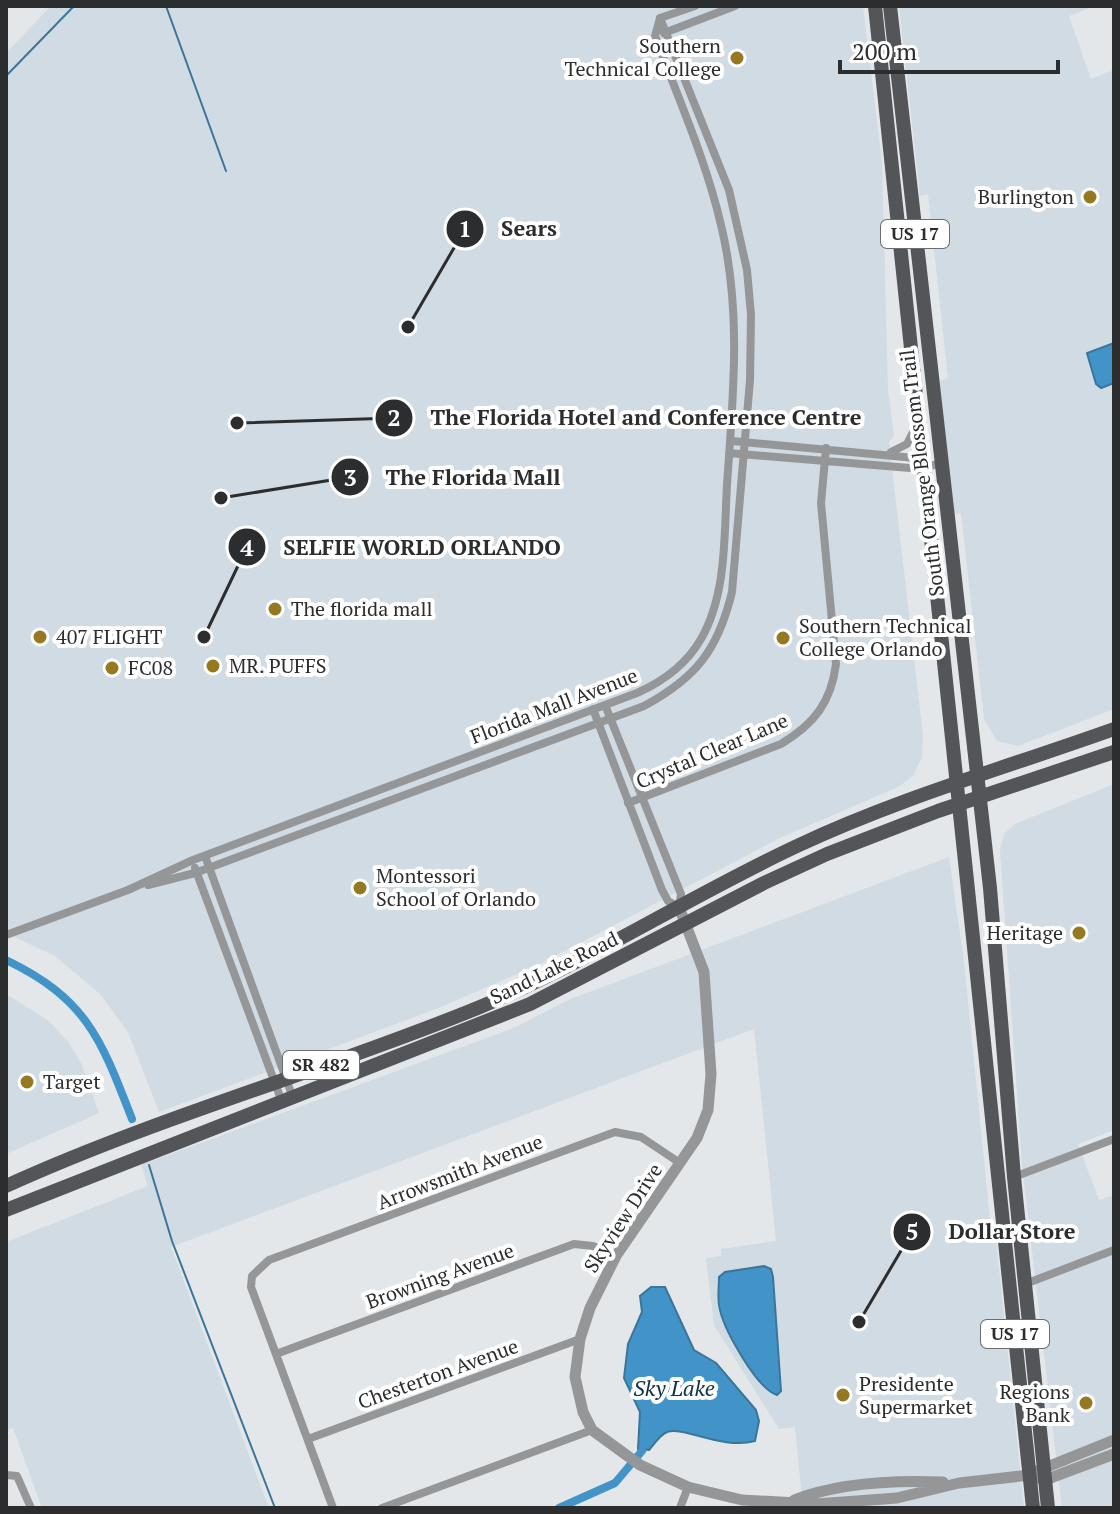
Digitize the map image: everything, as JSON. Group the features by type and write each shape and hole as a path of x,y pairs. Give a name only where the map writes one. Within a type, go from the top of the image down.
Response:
{"main road":[{"name":"South Orange Blossom Trail","path":"875,6 997,1161 1006,1178"},
{"name":"South Orange Blossom Trail","path":"890,6 977,775 1033,1508"},
{"name":"Sand Lake Road","path":"6,1186 281,1079 439,1023 525,987 798,845 956,782 1114,729"},
{"name":"Sand Lake Road","path":"6,1210 530,1004 798,867 958,804 1114,752"},
{"path":"525,987 530,1004"},
{"path":"6,1195 82,1162 98,1148"},
{"name":"US 17","path":"1006,1178 1016,1198 1048,1508"}],"street":[{"path":"655,36 660,18 695,6"},
{"path":"655,36 735,6"},
{"name":"Florida Mall Avenue","path":"128,890 195,873 611,719 676,689 702,661 724,624 733,587 746,442 751,315 739,232 719,164 668,31 660,18"},
{"name":"Florida Mall Avenue","path":"6,935 128,890 193,860 605,705 668,677 684,662 701,638 719,588 732,441 736,323 728,259 713,193 655,36"},
{"path":"886,453 907,444 917,421"},
{"path":"732,441 886,453 922,464"},
{"name":"Crystal Clear Lane","path":"628,803 781,744 802,732 824,707 833,685 836,664 821,503 826,448"},
{"path":"729,453 823,462 940,463"},
{"path":"593,709 668,901 679,907 681,894 605,705"},
{"path":"294,822 298,834"},
{"path":"205,856 288,1100"},
{"path":"193,860 195,873 288,1100"},
{"name":"Skyview Drive","path":"592,1430 580,1404 575,1377 580,1339 590,1308 616,1256 697,1138 708,1110 711,1074 704,972 679,907"},
{"name":"Arrowsmith Avenue","path":"276,1354 251,1287 252,1276 269,1260 615,1132 641,1137 680,1163"},
{"path":"1006,1178 1114,1139"},
{"name":"Browning Avenue","path":"276,1354 574,1244 593,1246 616,1256"},
{"path":"1025,1284 1114,1250"},
{"name":"Chesterton Avenue","path":"308,1439 580,1339"},
{"path":"276,1354 333,1508"},
{"path":"382,1508 592,1430 640,1465 688,1487 742,1504 793,1500 852,1504 897,1498 959,1483"},
{"path":"1045,1473 1114,1440"},
{"path":"793,1500 817,1491 852,1486 959,1483 1045,1473 1114,1454"},
{"path":"6,1475 17,1476 22,1482 31,1508"},
{"path":"680,1508 688,1487"}],"shaded area":[{"name":"The florida mall","path":"51,6 863,6 882,163 888,390 894,436 889,442 923,735 922,757 913,776 898,787 780,838 538,965 436,1009 159,1112 128,1032 100,994 55,956 6,933 6,53"},
{"path":"899,6 1095,6 1069,16 1091,79 1114,70 1114,709 1018,746 997,741 984,719 961,513 953,515 940,381 948,378 928,194 920,196"},
{"path":"1114,784 1114,1130 1078,1144 1099,1200 1114,1195 1114,1508 1062,1508 1022,1165 1000,850 1004,834 1015,824"},
{"path":"949,857 964,961 991,1230 995,1230 1024,1508 803,1508 795,1427 779,1429 714,1325 706,1258 721,1256 721,1249 776,1241 754,1029 171,1247 269,1508 42,1508 13,1428 6,1430 6,1242 148,1186 141,1165 516,1027 568,1000"},
{"path":"6,994 49,1021 69,1043 81,1063 99,1113 6,1154"}],"water":[{"path":"1114,343 1114,383 1101,388 1096,384 1087,353"},
{"path":"764,1266 771,1269 773,1277 781,1391 777,1395 751,1371 728,1331 719,1302 719,1277 725,1272"},
{"name":"Sky Lake","path":"651,1287 665,1287 694,1350 716,1363 756,1410 759,1421 755,1441 730,1443 674,1431 662,1435 649,1450 638,1449 640,1412 624,1378 628,1344 642,1312 640,1296"}],"waterway":[{"path":"6,76 74,6"},
{"path":"166,6 226,171"},
{"path":"6,960 56,990 88,1024 111,1066 132,1119"},
{"path":"149,1165 172,1241 275,1508"},
{"path":"559,1508 615,1483 642,1451"}],"place":[{"name":"Southern Technical College","path":"737,58"},
{"name":"Burlington","path":"1090,197"},
{"name":"Sears","path":"408,327"},
{"name":"The Florida Hotel and Conference Centre","path":"237,423"},
{"name":"The Florida Mall","path":"221,498"},
{"name":"The florida mall","path":"275,609"},
{"name":"407 FLIGHT","path":"40,637"},
{"name":"SELFIE WORLD ORLANDO","path":"204,637"},
{"name":"Southern Technical College Orlando","path":"783,638"},
{"name":"MR. PUFFS","path":"213,666"},
{"name":"FC08","path":"112,668"},
{"name":"Montessori School of Orlando","path":"360,888"},
{"name":"Heritage","path":"1079,933"},
{"name":"Target","path":"27,1082"},
{"name":"Dollar Store","path":"859,1322"},
{"name":"Presidente Supermarket","path":"843,1395"},
{"name":"Regions Bank","path":"1086,1403"}]}
